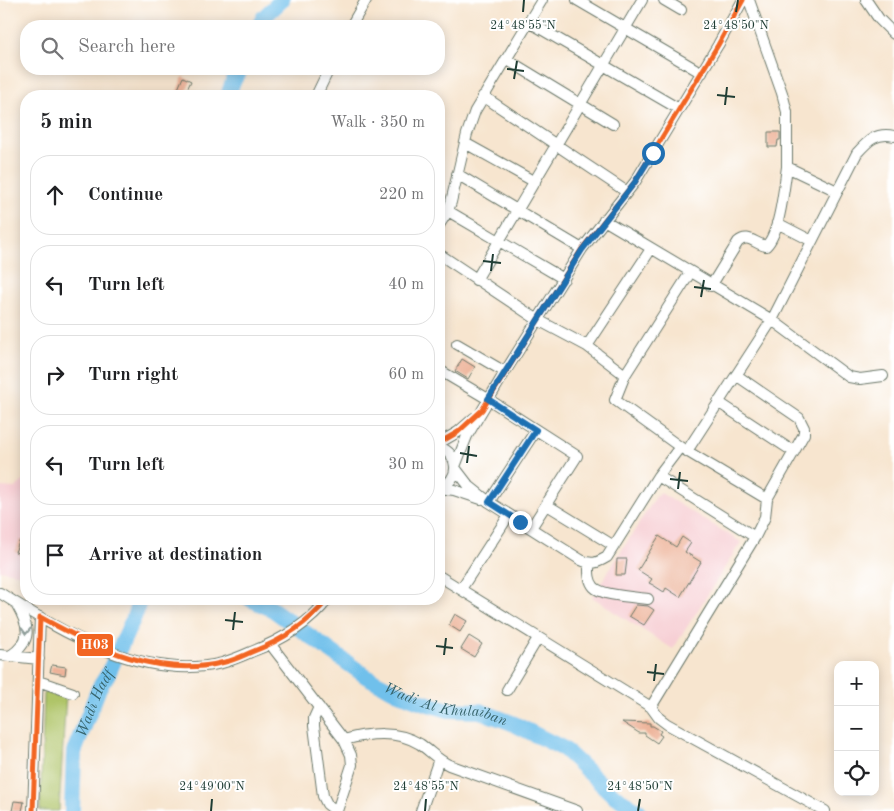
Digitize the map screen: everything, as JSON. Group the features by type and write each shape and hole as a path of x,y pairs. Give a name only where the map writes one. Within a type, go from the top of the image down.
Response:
{"street":[{"path":"354,20 366,0"},
{"path":"445,216 448,211 471,120 542,0"},
{"path":"577,0 702,73"},
{"path":"476,280 642,0"},
{"path":"664,0 681,10"},
{"path":"445,485 452,480 462,445 488,399 582,250 635,182 702,73 743,0"},
{"path":"711,286 742,238 747,238 766,246 768,244 777,223 787,167 787,112 749,0"},
{"path":"866,0 879,19 894,34"},
{"path":"529,22 679,109"},
{"path":"506,58 614,124"},
{"path":"319,90 326,75"},
{"path":"484,96 627,192"},
{"path":"445,450 451,454 456,466 470,486 489,502 581,560 597,563 607,557 658,476 683,449 718,402 772,320 857,153 869,140 880,136 894,136"},
{"path":"464,143 534,182"},
{"path":"787,167 837,191"},
{"path":"457,174 582,250"},
{"path":"448,211 564,279"},
{"path":"604,220 711,286 772,320 849,377 860,379 883,376"},
{"path":"777,223 812,241"},
{"path":"587,346 651,249"},
{"path":"445,258 538,320 587,346 625,375"},
{"path":"690,273 625,375 615,400 683,449 767,499"},
{"path":"457,344 505,372"},
{"path":"445,374 577,456 531,528"},
{"path":"651,707 754,537 765,517 767,499 804,434 801,421 736,375"},
{"path":"718,402 794,452"},
{"path":"445,441 458,432 482,410"},
{"path":"489,502 536,430"},
{"path":"658,476 754,537"},
{"path":"445,488 489,502"},
{"path":"547,504 614,546"},
{"path":"461,589 509,515"},
{"path":"589,563 589,578 597,590 648,599"},
{"path":"445,580 651,707 659,718 667,724 825,811"},
{"path":"0,593 40,617 95,645 140,662 168,667 222,663 271,645 305,622 322,605"},
{"path":"5,655 23,645 28,630 15,602"},
{"path":"33,811 40,659 40,617"},
{"path":"507,690 538,638"},
{"path":"271,645 319,707 344,740 351,755 352,765 337,811 327,804 323,796 314,726 314,718 319,707"},
{"path":"5,655 40,659"},
{"path":"38,681 73,693"},
{"path":"344,740 375,734 407,738 419,743 449,765 576,811"},
{"path":"421,811 439,759"}],"shaded area":[{"path":"20,484 20,574 0,570 0,487 15,488"},
{"path":"659,492 741,542 673,649 592,597"}],"green space":[{"path":"46,691 54,691 66,695 59,811 40,811 44,694"}],"building":[{"path":"183,77 191,81 187,90 178,90"},
{"path":"768,132 780,132 780,140 778,140 777,147 768,147"},
{"path":"462,359 475,367 468,379 455,371"},
{"path":"659,536 676,547 682,537 691,543 685,552 701,562 680,597 666,588 664,592 649,583 652,579 638,570"},
{"path":"20,540 20,554 15,552"},
{"path":"617,559 627,559 625,575 616,575"},
{"path":"636,605 648,606 654,610 644,625 629,616"},
{"path":"455,614 467,621 460,632 449,625"},
{"path":"469,636 482,644 474,657 461,649"},
{"path":"52,665 66,667 65,675 50,672"},
{"path":"622,722 650,723 650,726 661,731 659,734 662,736 657,743 645,735 645,733 639,733"},
{"path":"14,801 24,802 22,811 12,811"}],"waterway":[{"name":"Wadi Hadf","path":"262,20 282,0"},
{"name":"Wadi Hadf","path":"230,90 237,75"},
{"name":"Wadi Hadf","path":"72,811 74,752 99,688 108,674 138,605"},
{"name":"Wadi Al Khulaiban","path":"263,605 272,609 367,677 396,692 449,710 480,711 512,723 564,749 613,795 639,811"}],"transit line":[{"name":"H03","path":"445,440 458,432 482,410 582,249 635,182 743,0"},
{"name":"H03","path":"33,811 40,617 83,640 129,658 177,666 201,666 232,660 275,642 294,630 323,605"}],"route":[{"path":"520,522 489,502 536,430 488,399 582,250 635,182 653,153"}]}
